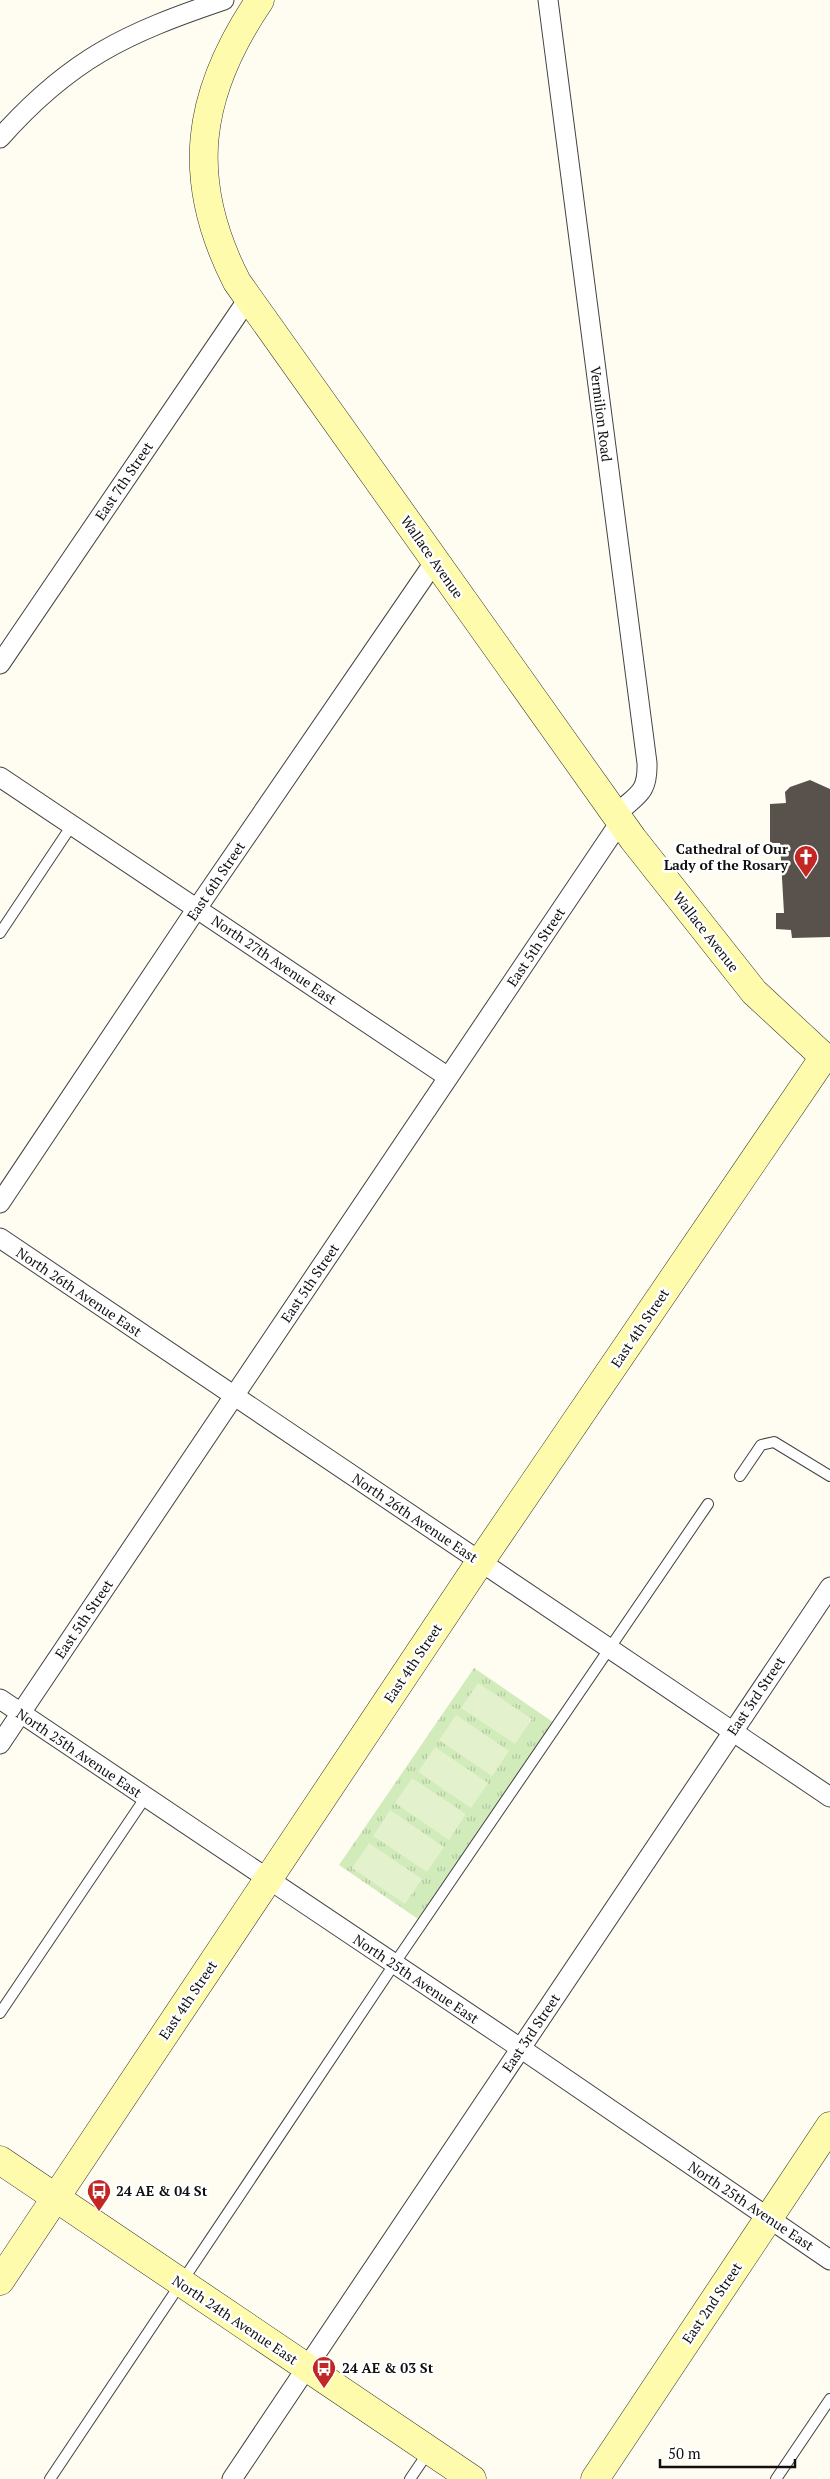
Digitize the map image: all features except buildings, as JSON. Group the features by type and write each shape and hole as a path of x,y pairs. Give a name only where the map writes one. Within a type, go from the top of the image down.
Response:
{"main road":[{"name":"Wallace Avenue","path":"260,0 232,44 210,99 203,155 211,220 227,262 248,299 617,818 754,992 827,1052"},
{"name":"East 4th Street","path":"0,2281 480,1562 827,1052"},
{"name":"East 2nd Street","path":"595,2479 830,2126"},
{"name":"North 24th Avenue East","path":"0,2160 305,2368 472,2479"}],"street":[{"path":"0,138 54,83 90,57 126,37 156,24 224,0"},
{"name":"Vermilion Road","path":"548,0 647,763 647,777 644,790 617,818"},
{"name":"East 7th Street","path":"0,664 248,299"},
{"name":"East 6th Street","path":"0,1203 198,908 435,561"},
{"name":"North 27th Avenue East","path":"0,777 448,1077"},
{"name":"East 5th Street","path":"0,1744 448,1077 617,818"},
{"name":"North 26th Avenue East","path":"0,1238 830,1797"},
{"name":"East 3rd Street","path":"232,2479 830,1587"},
{"name":"North 25th Avenue East","path":"0,1699 520,2048 830,2260"}],"lane":[{"path":"0,933 72,825"},
{"path":"740,1476 761,1444 774,1442 830,1476"},
{"path":"50,2479 394,1964 708,1504"},
{"path":"0,2013 145,1798"},
{"path":"776,2479 830,2399"},
{"path":"410,2479 429,2451"}],"green space":[{"path":"474,1668 553,1722 418,1919 339,1865"},
{"path":"478,1683 532,1719 515,1744 461,1708"},
{"path":"456,1715 509,1751 492,1776 439,1740"},
{"path":"435,1747 488,1783 471,1808 418,1772"},
{"path":"412,1778 466,1814 449,1840 395,1803"},
{"path":"390,1810 444,1847 427,1872 373,1836"},
{"path":"369,1843 422,1879 405,1904 352,1868"}],"place":[{"name":"Cathedral of Our Lady of the Rosary","path":"806,878"},
{"name":"24 AE & 04 St","path":"99,2212"},
{"name":"24 AE & 03 St","path":"324,2389"}]}
